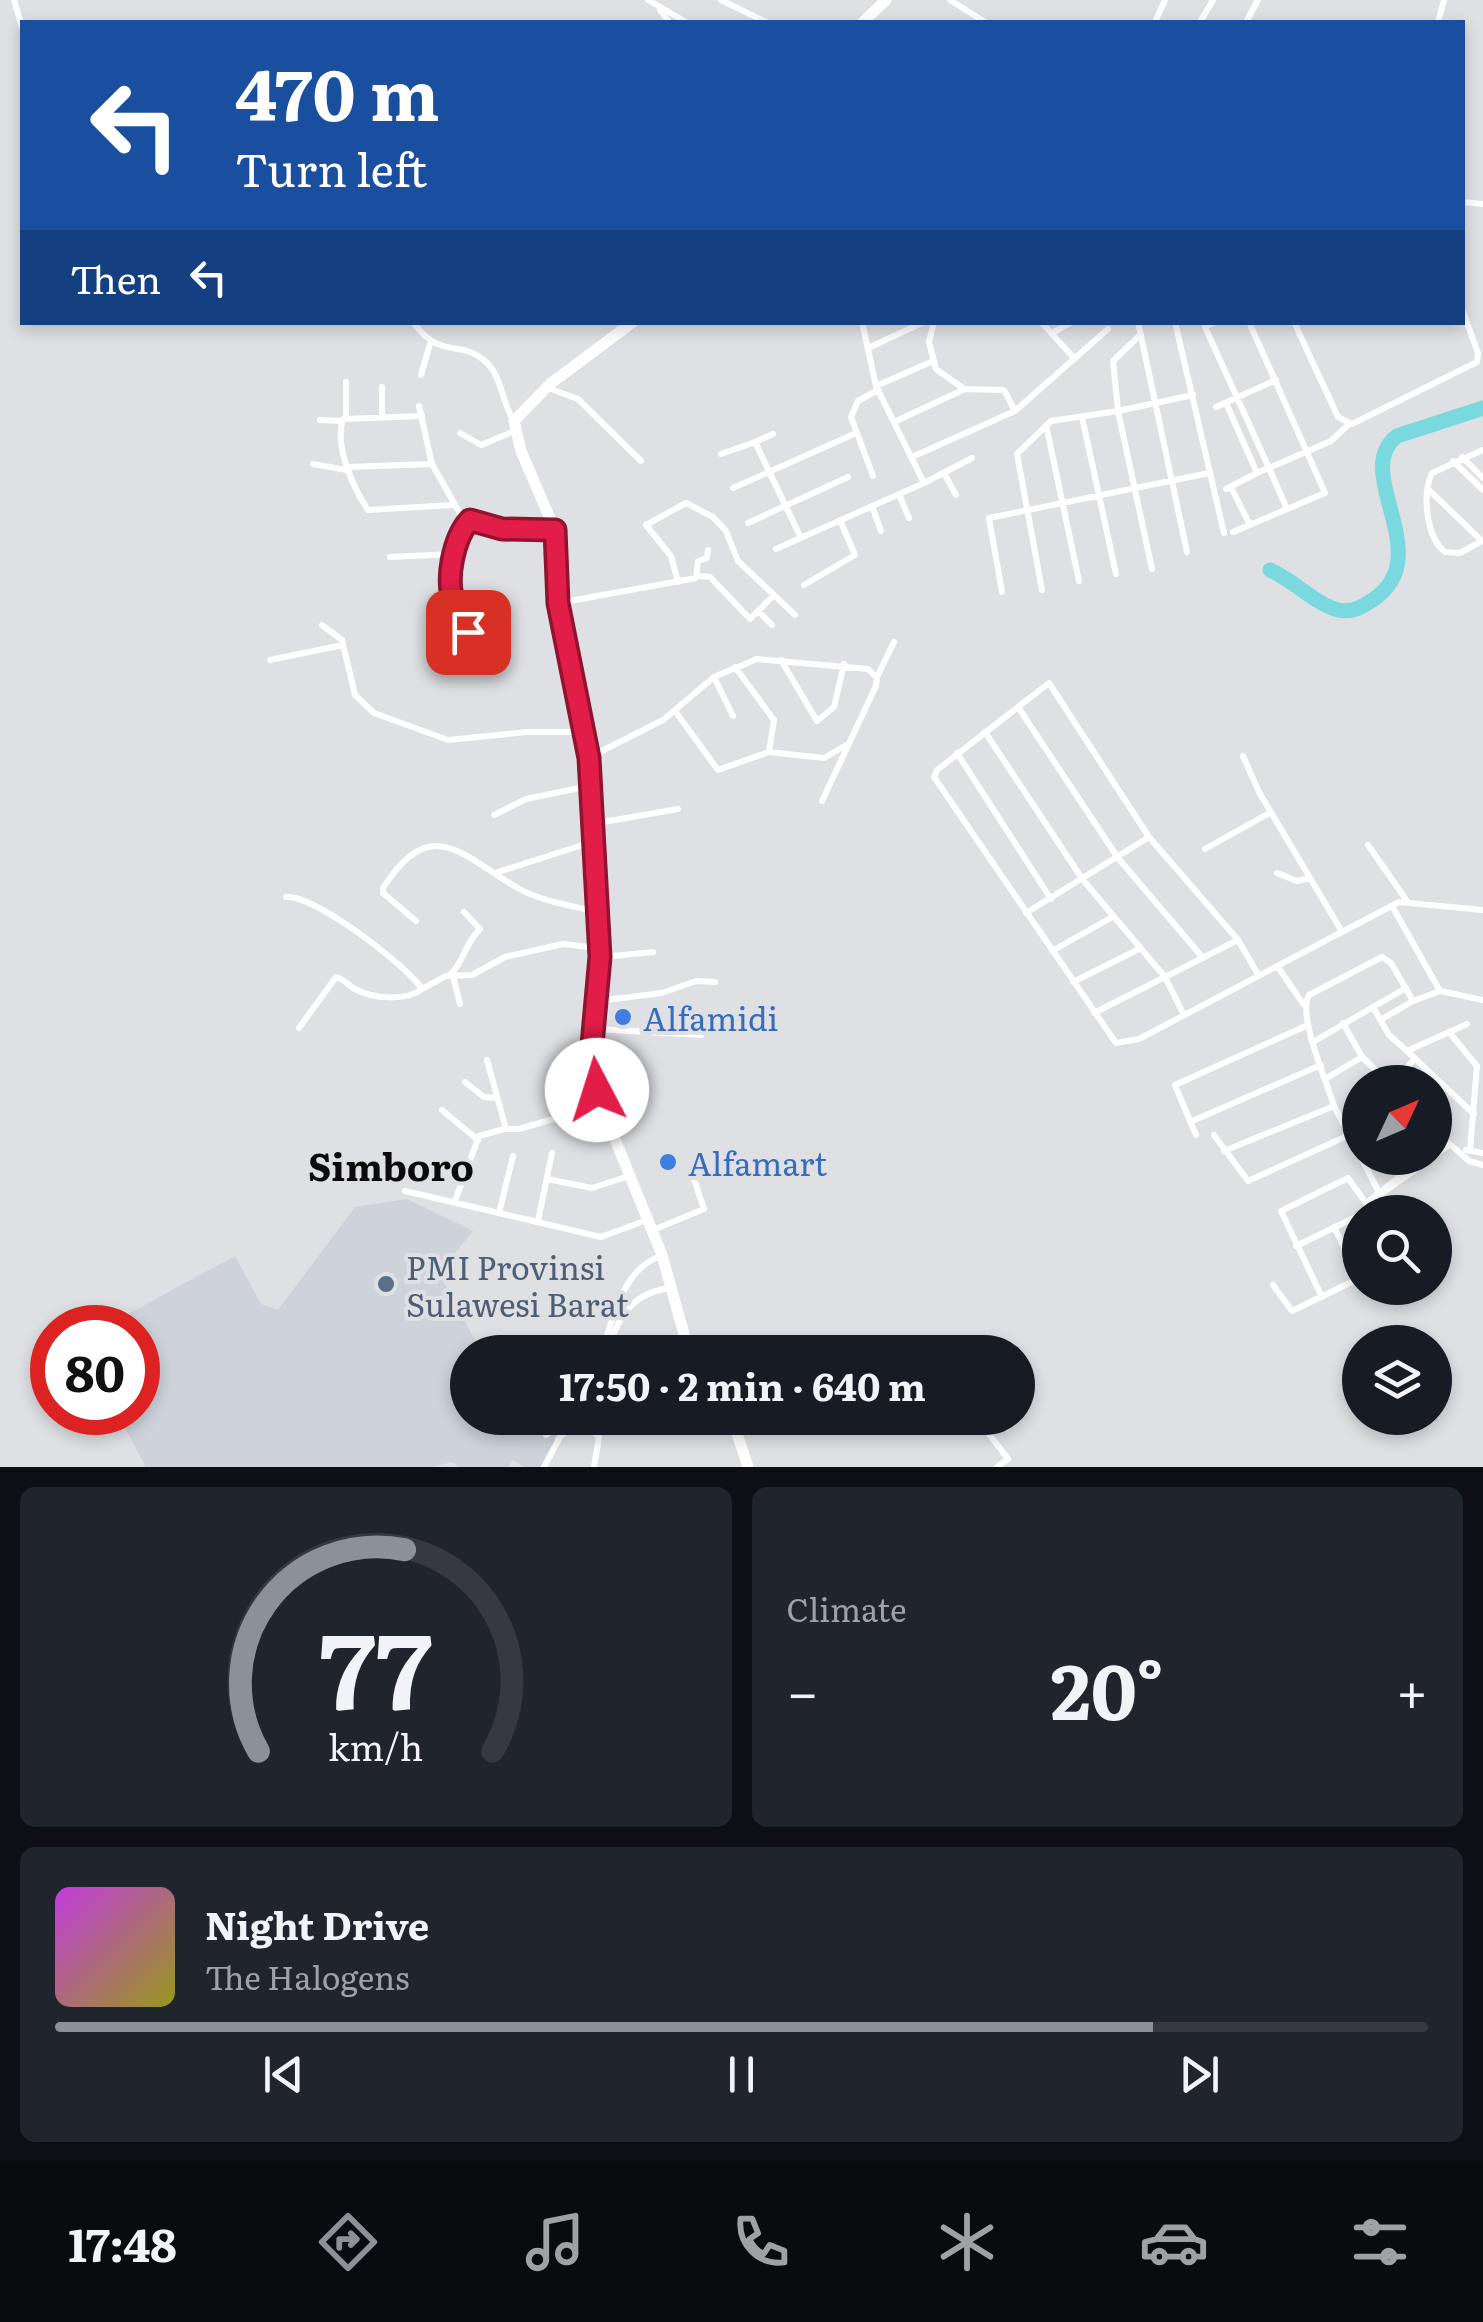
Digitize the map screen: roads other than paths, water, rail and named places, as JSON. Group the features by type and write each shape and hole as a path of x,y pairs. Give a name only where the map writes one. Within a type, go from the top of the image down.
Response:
{"highway":[{"path":"866,20 886,0"},
{"path":"629,325 548,386 515,426 555,530 558,603 589,758 600,952 592,1070 662,1255 684,1335"},
{"path":"738,1435 748,1467"}],"street":[{"path":"721,0 762,20"},
{"path":"950,0 983,20"},
{"path":"652,2 683,20"},
{"path":"1250,525 1228,488 1331,441 1348,424 1477,362 1478,352 1465,317"},
{"path":"415,325 430,344 470,353 488,364 515,426 481,445 460,433"},
{"path":"863,325 877,388 924,483"},
{"path":"868,348 918,325"},
{"path":"934,325 931,362 942,376 964,389"},
{"path":"1043,325 1075,359"},
{"path":"1052,333 1067,325"},
{"path":"1139,325 1186,552"},
{"path":"1176,325 1224,532"},
{"path":"1209,325 1205,327 1286,509"},
{"path":"1233,532 1325,492 1251,325"},
{"path":"1295,325 1338,417 1348,424"},
{"path":"912,457 1015,410 1108,329"},
{"path":"1141,334 1113,361 1118,411 1152,569"},
{"path":"422,375 430,344"},
{"path":"873,476 854,434 855,405 877,388 931,362"},
{"path":"1216,407 1276,380"},
{"path":"346,382 343,420 348,469 368,510 453,505"},
{"path":"548,386 578,399 641,460"},
{"path":"382,387 382,417"},
{"path":"894,422 964,389 1004,390 1015,410"},
{"path":"1042,590 1017,454 1046,425 1193,395"},
{"path":"1226,403 1257,473"},
{"path":"420,406 432,464 453,505 470,520 502,529 555,530"},
{"path":"320,420 422,416"},
{"path":"1082,417 1116,574"},
{"path":"1046,425 1079,582"},
{"path":"722,454 774,434"},
{"path":"733,488 854,434"},
{"path":"755,442 801,538"},
{"path":"1428,489 1482,541 1452,555 1440,548 1427,503 1428,489 1432,473 1483,450"},
{"path":"1462,457 1483,478"},
{"path":"776,549 972,458"},
{"path":"1453,461 1483,490"},
{"path":"313,464 348,469 432,464"},
{"path":"944,473 956,495"},
{"path":"1002,592 989,518 1209,473"},
{"path":"748,524 848,477"},
{"path":"899,494 908,518"},
{"path":"678,582 671,556 646,525 686,503 713,517 726,531 738,561 795,615"},
{"path":"872,506 881,531"},
{"path":"470,520 460,532 454,554 453,597 470,628 460,646 473,656"},
{"path":"804,585 855,555 840,520"},
{"path":"698,576 698,561 707,558 708,550"},
{"path":"390,557 454,554"},
{"path":"558,603 698,576 710,576 750,619 772,597"},
{"path":"758,611 772,625"},
{"path":"322,624 343,645 359,704 403,724 464,741 504,733 584,732"},
{"path":"822,801 894,642"},
{"path":"270,660 343,645"},
{"path":"589,758 675,711 714,677 756,659 844,664 868,668 877,678"},
{"path":"781,659 817,722 834,708 844,664"},
{"path":"735,667 774,720 768,752"},
{"path":"714,677 733,716"},
{"path":"1259,976 1238,940 1149,838 1049,683 957,753 934,776 1111,1038 1124,1044 1259,976 1341,930 1392,906 1408,902 1483,910"},
{"path":"1018,707 1118,858 1203,958"},
{"path":"675,711 718,770 768,752 824,758 848,744"},
{"path":"985,732 1083,880 1166,977 1184,1015"},
{"path":"957,753 1051,899"},
{"path":"1243,756 1271,812 1341,930"},
{"path":"494,815 526,798 589,786"},
{"path":"591,824 678,809"},
{"path":"1205,848 1271,812"},
{"path":"1026,913 1149,838"},
{"path":"498,872 592,842"},
{"path":"416,921 383,893 388,879 422,848 452,845 524,891 599,912"},
{"path":"1368,845 1408,902"},
{"path":"1277,873 1296,881 1310,878"},
{"path":"286,898 302,898 344,926 404,968 422,990"},
{"path":"1392,906 1440,991"},
{"path":"451,976 460,965 465,945 480,929 464,912"},
{"path":"1052,951 1114,916"},
{"path":"1094,1013 1238,940"},
{"path":"300,1028 336,977 354,990 410,998 451,976 472,975 505,957 563,944 600,952 653,952"},
{"path":"1073,982 1141,948"},
{"path":"1304,1005 1309,996 1382,957 1391,963 1413,1001"},
{"path":"1277,966 1304,1005 1325,1079 1342,1121"},
{"path":"451,976 460,1004"},
{"path":"597,1001 662,993 696,981 716,982"},
{"path":"1313,1042 1406,988"},
{"path":"1380,1020 1440,991 1483,1000"},
{"path":"1373,1007 1406,1051 1474,1114"},
{"path":"1196,1135 1174,1091 1177,1083 1308,1024"},
{"path":"1343,1024 1371,1065"},
{"path":"1406,1051 1467,1024"},
{"path":"594,1029 700,1036"},
{"path":"1449,1032 1477,1065 1470,1150"},
{"path":"1325,1079 1362,1057"},
{"path":"1408,1065 1415,1059"},
{"path":"488,1060 506,1129"},
{"path":"1190,1122 1321,1064"},
{"path":"465,1082 484,1097 496,1098"},
{"path":"455,1201 481,1133 519,1130 602,1104"},
{"path":"1224,1151 1334,1106"},
{"path":"442,1110 478,1140"},
{"path":"1214,1136 1248,1181 1342,1138"},
{"path":"1452,1146 1483,1165"},
{"path":"1460,1152 1483,1153"},
{"path":"538,1221 552,1154"},
{"path":"499,1213 513,1156"},
{"path":"405,1191 606,1237 703,1210 692,1173"},
{"path":"547,1179 592,1188 633,1175"},
{"path":"1381,1195 1404,1175"},
{"path":"1382,1195 1408,1175"},
{"path":"1322,1297 1280,1215 1284,1208 1348,1178 1363,1195"},
{"path":"1296,1246 1342,1222"},
{"path":"1334,1227 1342,1243"},
{"path":"610,1335 629,1281 646,1262 662,1255"},
{"path":"1273,1285 1292,1311 1342,1287"},
{"path":"618,1313 646,1294 669,1288"},
{"path":"544,1467 559,1435"},
{"path":"594,1467 600,1438 597,1435"},
{"path":"990,1435 1016,1467"},
{"path":"996,1467 1008,1459"}],"waterway":[{"path":"1270,570 1338,610 1353,610 1374,599 1391,581 1398,560 1383,470 1385,452 1397,436 1483,408"}],"place":[{"name":"Alfamidi","path":"623,1017"},
{"name":"Alfamart","path":"668,1162"},
{"name":"PMI Provinsi Sulawesi Barat","path":"386,1284"}],"district":[{"name":"Simboro","path":"391,1164"}]}
